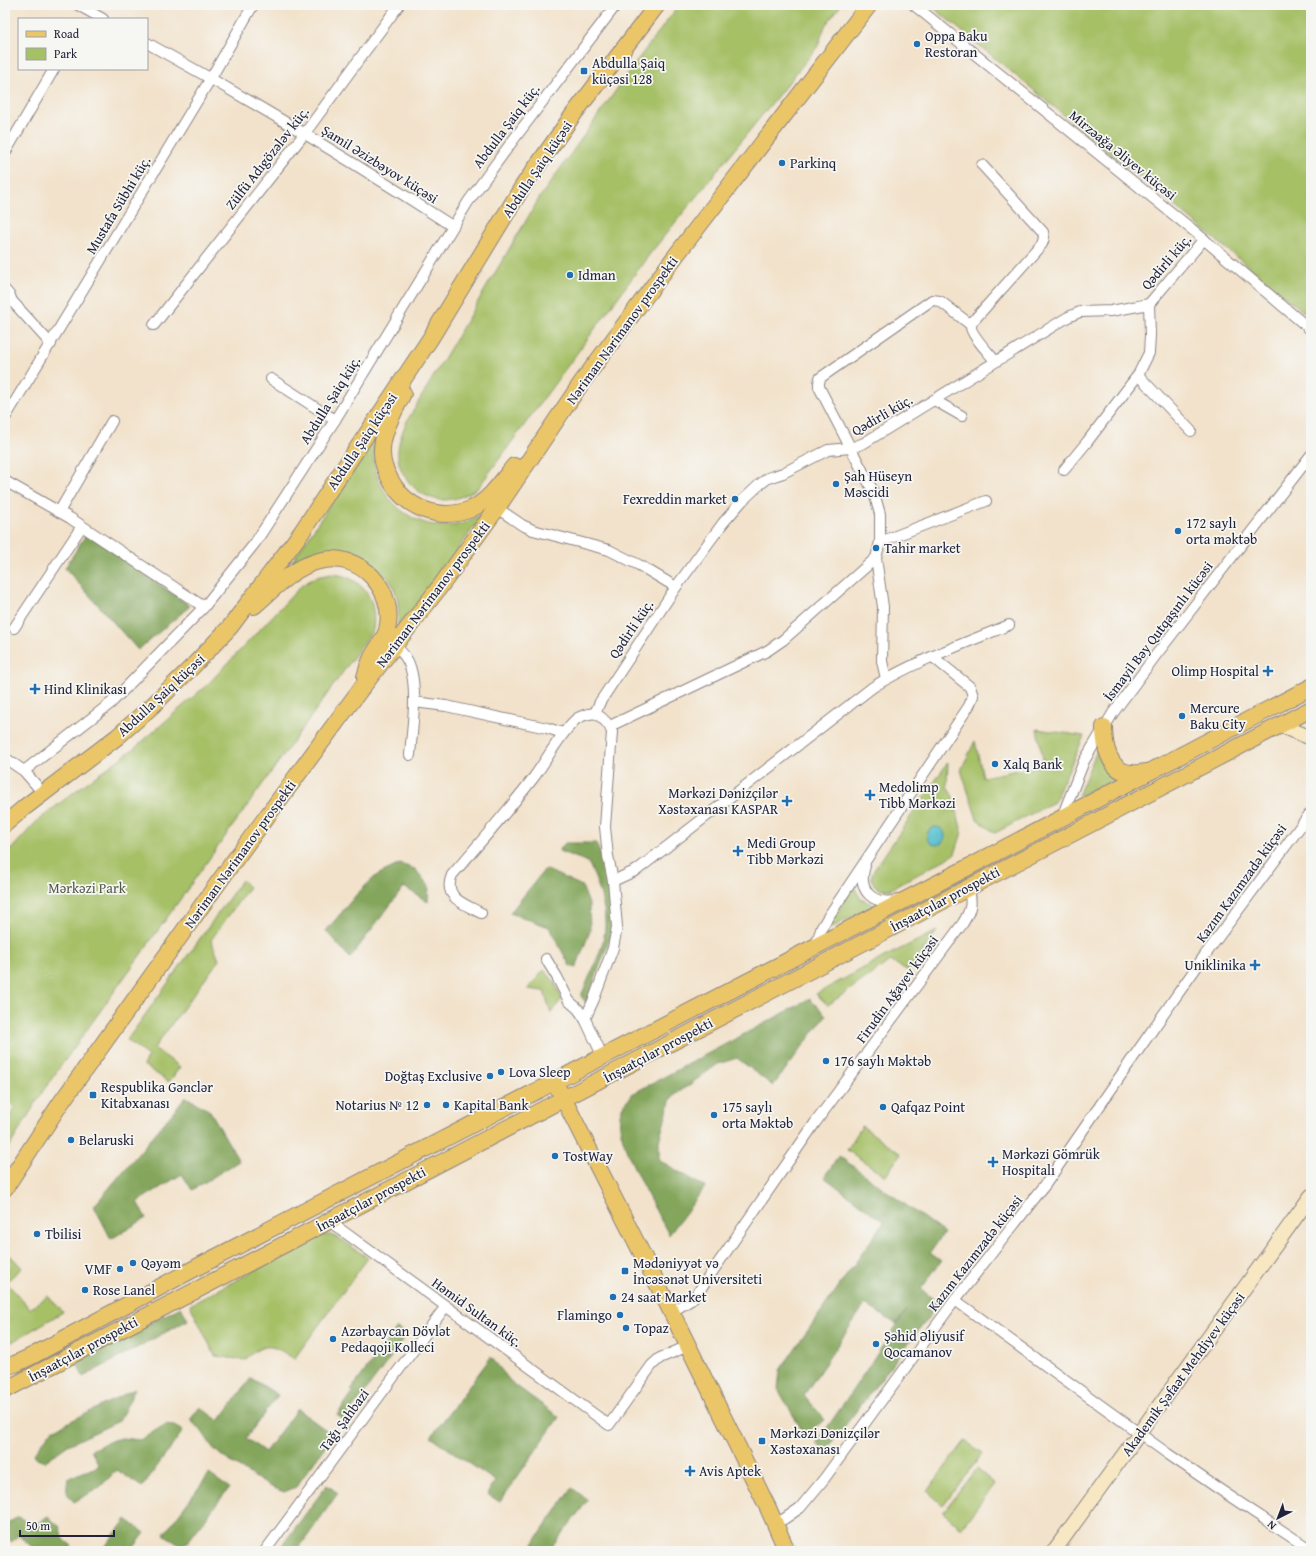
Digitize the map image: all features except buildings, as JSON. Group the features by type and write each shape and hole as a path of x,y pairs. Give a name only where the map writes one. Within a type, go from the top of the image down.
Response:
{"main road":[{"name":"Abdulla Şaiq küçəsi","path":"5,824 43,792 111,741 152,706 230,627 301,533 430,339 523,186 573,115 657,5"},
{"name":"Nəriman Nərimanov prospekti","path":"8,1178 236,859 360,690 396,646 497,508 582,382 677,254 869,5"},
{"path":"430,339 388,425 382,453 384,468 392,483 404,498 420,509 437,514 456,514 480,504 499,485 582,382"},
{"path":"230,627 289,576 306,565 319,560 330,559 343,560 356,564 370,574 380,586 386,599 388,615 387,630 381,644 372,658 360,690"},
{"name":"İnşaatçılar prospekti","path":"5,1367 32,1356 201,1265 815,947 1062,816 1152,771 1311,687"},
{"name":"İnşaatçılar prospekti","path":"5,1390 1311,709"},
{"path":"1104,727 1106,750 1122,771 1130,773 1152,771"},
{"path":"595,1083 603,1057 628,1066"},
{"path":"555,1082 688,1346 775,1523 787,1551"}],"street":[{"path":"78,5 87,12 101,18"},
{"name":"Mustafa Sübhi küç.","path":"5,418 211,78 252,5"},
{"name":"Zülfü Adıgözələv küç.","path":"154,325 305,133 399,5"},
{"name":"Abdulla Şaiq küç.","path":"24,771 111,703 204,607 255,543 335,420 452,226 514,139 616,5"},
{"name":"Mirzəağa Əliyev küçəsi","path":"914,5 1204,239 1311,330"},
{"name":"Şamil Əzizbəyov küçəsi","path":"148,44 211,78 305,133 452,226"},
{"path":"5,153 53,70"},
{"path":"982,165 1043,232 1044,238 1042,244 971,325 972,331 976,337 996,361"},
{"name":"Qədirli küç.","path":"595,713 600,702 676,587 723,523 742,501 759,485 768,478 783,473 828,450 851,448 864,443 1068,317 1080,312 1111,311 1149,304 1204,239"},
{"path":"5,290 12,301 51,344"},
{"path":"886,679 882,661 883,607 876,558 880,542 880,514 874,493 819,387 820,378 932,300 940,301 971,325"},
{"path":"1064,470 1138,375 1149,353 1149,304"},
{"path":"1138,375 1191,431"},
{"path":"271,379 335,420"},
{"path":"934,400 962,416"},
{"path":"59,512 112,421"},
{"name":"İsmayil Bəy Qutqaşınlı kücəsi","path":"1062,816 1084,761 1104,727 1152,661 1311,455"},
{"path":"5,481 82,526 204,607"},
{"path":"880,542 986,501"},
{"path":"497,508 522,525 533,530 609,550 639,564 676,587"},
{"path":"14,628 82,526"},
{"path":"610,726 767,651 783,640 876,558"},
{"path":"613,880 637,870 873,687 933,656 1009,625"},
{"path":"396,646 406,658 410,669 413,686 414,702 410,755"},
{"path":"815,947 828,917 969,706 973,696 970,687 933,656"},
{"path":"414,702 446,706 547,728 563,733"},
{"path":"481,913 455,898 449,890 448,882 452,875 536,775 563,733 577,718 585,714 595,713 604,718 610,726 612,741 605,827 608,856 613,880 617,927 613,948 585,1019"},
{"path":"1280,725 1311,738"},
{"path":"5,758 24,771 43,792"},
{"name":"Kazım Kazımzadə küçəsi","path":"775,1523 784,1519 800,1508 812,1494 955,1300 1045,1185 1196,968 1311,812"},
{"path":"869,856 862,878 863,886 868,894 875,899 883,901 893,901 914,895"},
{"name":"Firudin Ağayev küçəsi","path":"671,1312 691,1300 699,1291 815,1123 963,923 972,906 968,887"},
{"path":"546,959 569,1001 578,1009 585,1019 603,1057"},
{"name":"Akademik Şəfaət Mehdiyev küçəsi","path":"1054,1551 1311,1196"},
{"name":"Həmid Sultan küç.","path":"329,1221 609,1425 652,1365 660,1358 688,1346"},
{"path":"955,1300 1139,1434 1219,1490 1311,1550"},
{"name":"Tağı Şahbazi","path":"265,1551 446,1306"}],"green space":[{"path":"679,5 841,5 825,26 818,46 649,255 478,488 466,495 452,499 443,500 427,496 420,492 407,480 399,465 398,448 407,421 540,197 639,58"},
{"path":"930,5 1311,5 1311,318"},
{"path":"375,438 374,463 378,478 384,491 393,503 404,513 417,520 446,526 461,524 486,511 397,632 397,597 393,586 379,570 362,556 346,551 329,549 314,552 291,563"},
{"path":"87,533 190,606 138,650 65,568"},
{"name":"Mərkəzi Park","path":"331,574 349,578 356,582 367,593 373,607 373,630 43,1091 5,1154 5,1124 14,1108 5,1095 5,856 36,822 136,747 209,683 302,585 316,577"},
{"path":"1037,729 1084,736 1054,802 995,833 977,819 961,770 975,741 983,777 1044,765"},
{"path":"1098,748 1106,765 1111,772 1119,778 1078,796"},
{"path":"948,762 947,786 953,797 962,832 955,854 891,889 881,890 873,883 872,873"},
{"path":"565,843 596,843 613,900 612,933 586,1003 581,996 603,941 605,931 604,911 596,880 588,862 559,851"},
{"path":"400,864 415,869 429,886 428,902 404,887 350,958 326,931 357,894 377,875"},
{"path":"545,869 582,886 589,904 590,931 576,968 570,966 549,927 510,913"},
{"path":"242,880 249,887 211,940 219,960 154,1048 180,1067 169,1082 143,1065 148,1056 127,1040"},
{"path":"854,887 861,899 874,905 831,928 829,924"},
{"path":"937,931 909,971 890,961 828,1005 816,994 884,957"},
{"path":"544,970 554,981 562,999 551,1013 544,991 528,989"},
{"path":"810,999 826,1015 773,1086 737,1058 718,1064 671,1098 659,1141 659,1160 705,1187 669,1235 646,1193 624,1142 620,1127 620,1116 624,1104 632,1094"},
{"path":"186,1097 210,1111 239,1161 192,1190 182,1174 137,1202 146,1218 111,1239 94,1206"},
{"path":"862,1126 901,1154 885,1176 847,1150"},
{"path":"839,1156 944,1233 930,1253 941,1261 921,1289 939,1304 827,1449 816,1444 907,1310 896,1324 865,1304 804,1395 825,1420 804,1434 778,1389 780,1370 884,1222 824,1177"},
{"path":"320,1235 331,1235 342,1240 368,1258 294,1359 280,1350 269,1347 258,1349 245,1360 215,1356 190,1305"},
{"path":"8,1253 22,1268 6,1282 30,1309 48,1296 63,1312 5,1346 5,1274 11,1267 5,1261 5,1254"},
{"path":"181,1307 188,1320 83,1377 76,1360"},
{"path":"397,1328 407,1335 344,1420 337,1415 353,1392 351,1390"},
{"path":"491,1357 511,1382 559,1417 500,1502 487,1494 495,1481 431,1437"},
{"path":"251,1378 278,1395 246,1438 265,1452 297,1409 333,1435 296,1487 284,1492 269,1486 223,1457 213,1448 201,1430 190,1420 200,1407 219,1421"},
{"path":"135,1389 119,1421 68,1445 44,1462 37,1459 34,1454 51,1431"},
{"path":"166,1424 172,1425 183,1431 142,1487 117,1470 99,1488 74,1502 66,1493 68,1478 99,1466 91,1450 113,1440 122,1438 140,1440"},
{"path":"965,1441 983,1453 943,1505 927,1491"},
{"path":"977,1469 995,1484 961,1528 943,1512"},
{"path":"209,1474 229,1488 183,1548 164,1534"},
{"path":"327,1485 338,1493 297,1551 278,1551"},
{"path":"572,1488 588,1500 549,1551 528,1551"},
{"path":"19,1517 33,1526 48,1517 60,1527 62,1538 72,1546 69,1551 37,1551 18,1535 12,1542 5,1536 5,1524"},
{"path":"126,1519 145,1533 131,1551 102,1551"}],"water":[{"path":"936,827 942,830 945,836 942,842 936,845 930,842 927,836 930,830"}],"place":[{"name":"Oppa Baku Restoran","path":"917,44"},
{"name":"Abdulla Şaiq küçəsi 128","path":"584,71"},
{"name":"Parkinq","path":"782,163"},
{"name":"Idman","path":"570,275"},
{"name":"Şah Hüseyn Məscidi","path":"836,484"},
{"name":"Fexreddin market","path":"735,499"},
{"name":"172 saylı orta məktəb","path":"1178,531"},
{"name":"Tahir market","path":"876,548"},
{"name":"Olimp Hospital","path":"1268,671"},
{"name":"Hind Klinikası","path":"35,689"},
{"name":"Mercure Baku City","path":"1182,716"},
{"name":"Xalq Bank","path":"995,764"},
{"name":"Medolimp Tibb Mərkəzi","path":"870,795"},
{"name":"Mərkəzi Dənizçilər Xəstəxanası KASPAR","path":"787,801"},
{"name":"Medi Group Tibb Mərkəzi","path":"738,851"},
{"name":"Uniklinika","path":"1255,965"},
{"name":"176 saylı Məktəb","path":"826,1061"},
{"name":"Lova Sleep","path":"501,1072"},
{"name":"Doğtaş Exclusive","path":"490,1076"},
{"name":"Respublika Gənclər Kitabxanası","path":"93,1095"},
{"name":"Notarius № 12","path":"427,1105"},
{"name":"Kapital Bank","path":"446,1105"},
{"name":"Qafqaz Point","path":"883,1107"},
{"name":"175 saylı orta Məktəb","path":"714,1115"},
{"name":"Belaruski","path":"71,1140"},
{"name":"TostWay","path":"555,1156"},
{"name":"Mərkəzi Gömrük Hospitalı","path":"993,1162"},
{"name":"Tbilisi","path":"37,1234"},
{"name":"Qəyəm","path":"133,1263"},
{"name":"VMF","path":"120,1269"},
{"name":"Mədəniyyət və İncəsənət Universiteti","path":"625,1271"},
{"name":"Rose Lanel","path":"85,1290"},
{"name":"24 saat Market","path":"613,1297"},
{"name":"Flamingo","path":"620,1315"},
{"name":"Topaz","path":"626,1328"},
{"name":"Azərbaycan Dövlət Pedaqoji Kolleci","path":"333,1339"},
{"name":"Şəhid Əliyusif Qocamanov","path":"876,1344"},
{"name":"Mərkəzi Dənizçilər Xəstəxanası","path":"762,1441"},
{"name":"Avis Aptek","path":"690,1471"}]}
